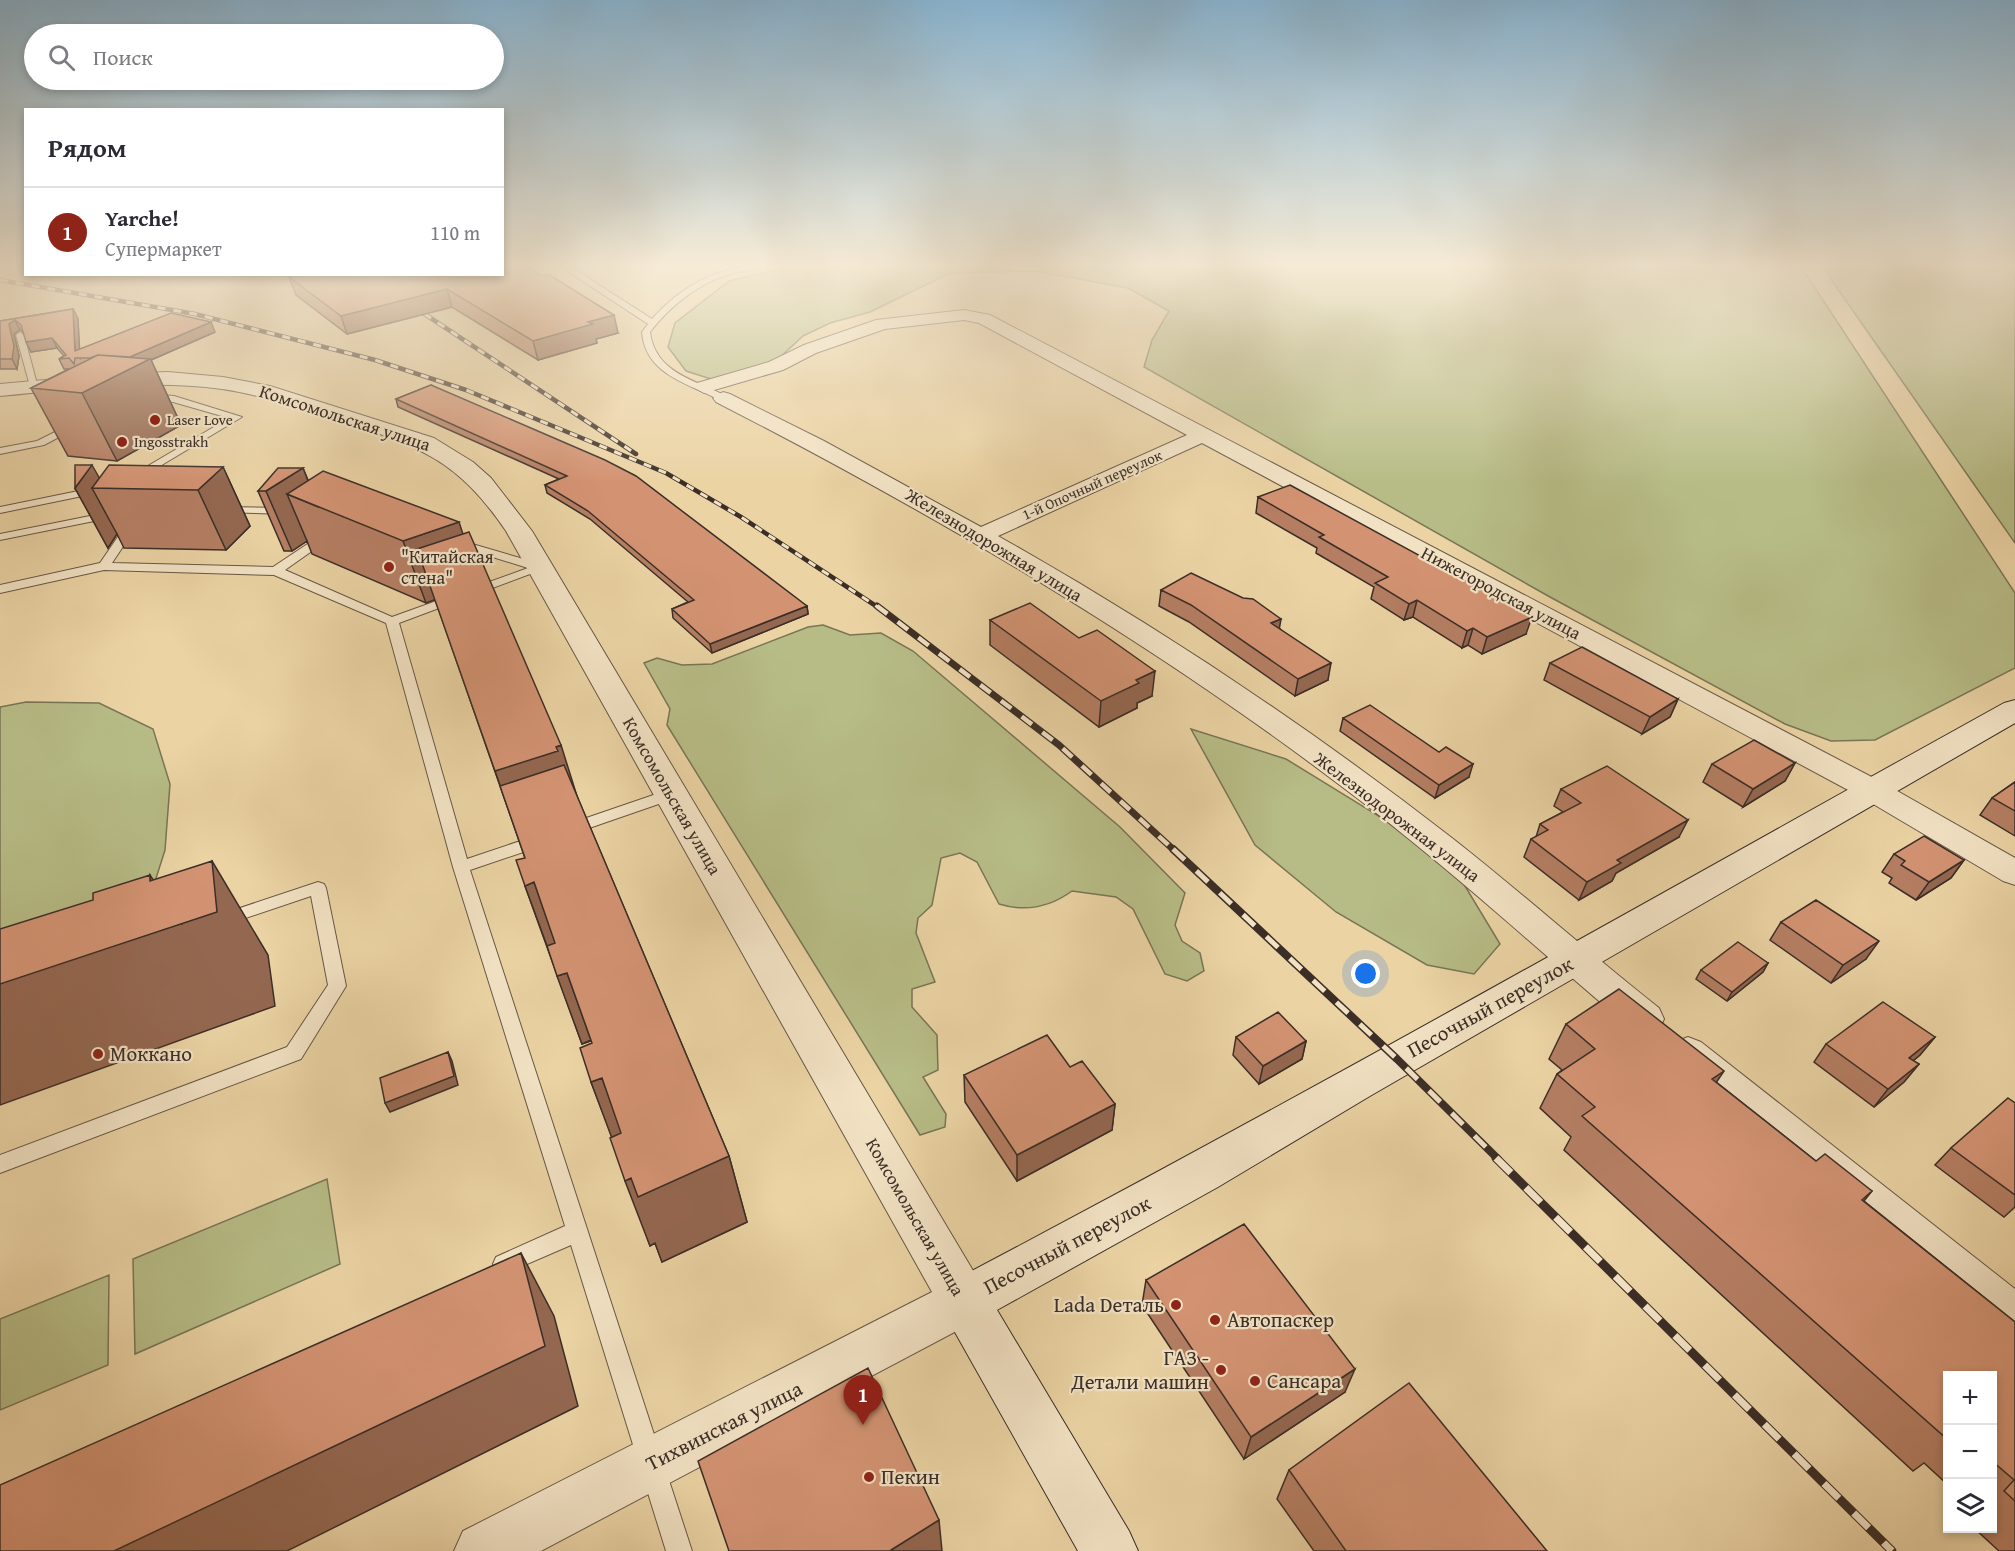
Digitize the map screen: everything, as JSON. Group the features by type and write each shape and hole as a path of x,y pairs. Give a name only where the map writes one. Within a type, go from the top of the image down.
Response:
{"street":[{"name":"Нижегородская улица","path":"714,392 810,349 843,337"},
{"name":"Нижегородская улица","path":"1019,337 1874,790 2015,873"},
{"name":"Комсомольская улица","path":"0,390 163,379 220,382 268,392 430,443 464,465 485,484 501,503 540,568 1109,1551"},
{"name":"Железнодорожная улица","path":"714,392 830,451 980,536 1164,650 1294,739 1439,846 1573,960 2015,1317"},
{"name":"1-й Опочный переулок","path":"980,536 1203,435"},
{"name":"Песочный переулок","path":"964,1301 1202,1173 2015,710"},
{"name":"Тихвинская улица","path":"483,1551 964,1301"}],"lane":[{"path":"21,337 35,386"},
{"path":"647,337 649,353 668,370 714,392"},
{"path":"0,510 119,486 237,417 174,399 135,396 163,379"},
{"path":"0,451 39,443 87,421"},
{"path":"104,566 142,509"},
{"path":"211,510 302,512"},
{"path":"0,537 120,513"},
{"path":"276,571 332,532"},
{"path":"450,540 540,568"},
{"path":"0,589 104,566 276,571 392,621 540,568"},
{"path":"392,621 461,867 653,1463 679,1551"},
{"path":"461,867 671,794"},
{"path":"0,1164 294,1053 337,986 318,888 204,926"},
{"path":"490,1270 577,1231"}],"green space":[{"path":"671,337 802,337 777,360 714,380 686,371 668,347"},
{"path":"1154,337 1847,337 2015,593 2015,668 1875,740 1831,741 1785,724 1550,597 1144,367"},
{"path":"1872,337 2015,337 2015,543"},
{"path":"823,625 850,635 881,633 913,651 1120,827 1185,893 1175,925 1182,941 1200,953 1204,971 1187,981 1165,974 1133,909 1116,897 1072,891 1055,901 1028,908 999,904 977,862 960,853 941,858 932,905 918,918 916,933 935,982 912,989 912,1007 937,1035 938,1070 923,1077 946,1114 945,1127 920,1135 667,725 670,709 644,663 657,658 682,665 712,664 808,627"},
{"path":"26,702 99,703 153,729 170,784 165,850 144,916 0,960 0,707"},
{"path":"1191,729 1286,759 1387,821 1459,876 1500,944 1474,974 1427,965 1336,912 1255,845"},
{"path":"327,1179 340,1264 135,1354 133,1259"},
{"path":"109,1275 108,1365 0,1410 0,1319"}],"building":[{"path":"0,337 12,337 14,346 12,359 0,359"},
{"path":"25,337 74,337 75,351 109,337 175,337 130,357 98,355 90,358 75,358 74,364 69,358 59,359 66,355 52,338 26,342"},
{"path":"527,337 546,337 533,341"},
{"path":"98,355 150,359 82,393 31,388"},
{"path":"431,385 605,460 636,476 807,606 710,644 672,609 694,600 588,511 545,485 567,476 396,399"},
{"path":"75,465 92,465 75,488"},
{"path":"109,465 223,467 198,490 92,488"},
{"path":"278,468 303,468 266,491 258,491"},
{"path":"323,471 459,522 403,541 287,494"},
{"path":"1290,485 1532,617 1487,637 1473,628 1467,631 1417,600 1409,604 1375,583 1388,577 1319,537 1324,535 1258,497"},
{"path":"469,532 561,745 556,747 558,751 495,771 417,549"},
{"path":"1191,573 1243,598 1253,599 1281,619 1271,623 1331,663 1298,679 1191,605 1161,590"},
{"path":"1030,603 1079,638 1097,630 1155,671 1136,680 1139,683 1101,701 990,620"},
{"path":"1582,647 1678,699 1650,717 1550,663"},
{"path":"1370,705 1439,752 1446,747 1473,764 1439,785 1343,718"},
{"path":"1754,740 1795,763 1753,789 1712,764"},
{"path":"564,765 729,1156 638,1197 631,1178 625,1181 610,1138 621,1133 602,1078 591,1082 580,1048 592,1043 567,973 557,976 547,946 555,943 534,882 525,886 516,860 525,858 500,786"},
{"path":"1607,766 1688,820 1617,860 1621,863 1587,882 1531,839 1548,830 1540,824 1581,803 1561,789"},
{"path":"2015,782 2015,811 1992,798"},
{"path":"1924,836 1964,860 1929,882 1901,865 1905,861 1894,854"},
{"path":"212,861 217,912 0,984 0,929 93,900 93,893 150,875 150,881"},
{"path":"1816,900 1879,941 1843,965 1781,922"},
{"path":"1738,942 1768,963 1732,992 1701,970"},
{"path":"1619,989 1724,1071 1712,1079 1816,1161 1825,1154 1872,1191 1862,1200 2015,1322 2015,1501 2004,1491 2014,1480 1997,1465 1997,1371 1943,1371 1943,1435 1582,1116 1595,1107 1557,1074 1595,1049 1566,1024"},
{"path":"1883,1002 1935,1037 1909,1058 1919,1064 1888,1089 1826,1044"},
{"path":"1278,1012 1306,1041 1263,1066 1236,1037"},
{"path":"1047,1035 1070,1067 1082,1061 1115,1104 1017,1155 964,1075"},
{"path":"448,1052 454,1076 385,1103 380,1078"},
{"path":"2008,1098 2015,1103 2015,1195 1951,1148"},
{"path":"1244,1224 1355,1369 1251,1437 1146,1280"},
{"path":"521,1253 545,1346 114,1551 0,1551 0,1485"},
{"path":"868,1368 939,1520 891,1551 729,1551 698,1461"},
{"path":"1409,1383 1547,1551 1346,1551 1289,1470"}],"railway":[{"path":"286,337 375,360 466,390 666,473 741,517 879,608"},
{"path":"460,337 636,454"},
{"path":"877,606 1059,745 1175,851"},
{"path":"1173,849 1397,1059 1498,1159"},
{"path":"1496,1158 1892,1551"}],"place":[{"name":"Laser Love","path":"155,420"},
{"name":"Ingosstrakh","path":"122,442"},
{"name":"\"Китайская стена\"","path":"389,567"},
{"name":"Моккано","path":"98,1054"},
{"name":"Lada Dеталь","path":"1176,1305"},
{"name":"Автопаскер","path":"1215,1320"},
{"name":"ГАЗ - Детали машин","path":"1221,1370"},
{"name":"Сансара","path":"1255,1381"},
{"name":"Yarche!","path":"863,1425"},
{"name":"Пекин","path":"869,1477"}]}
